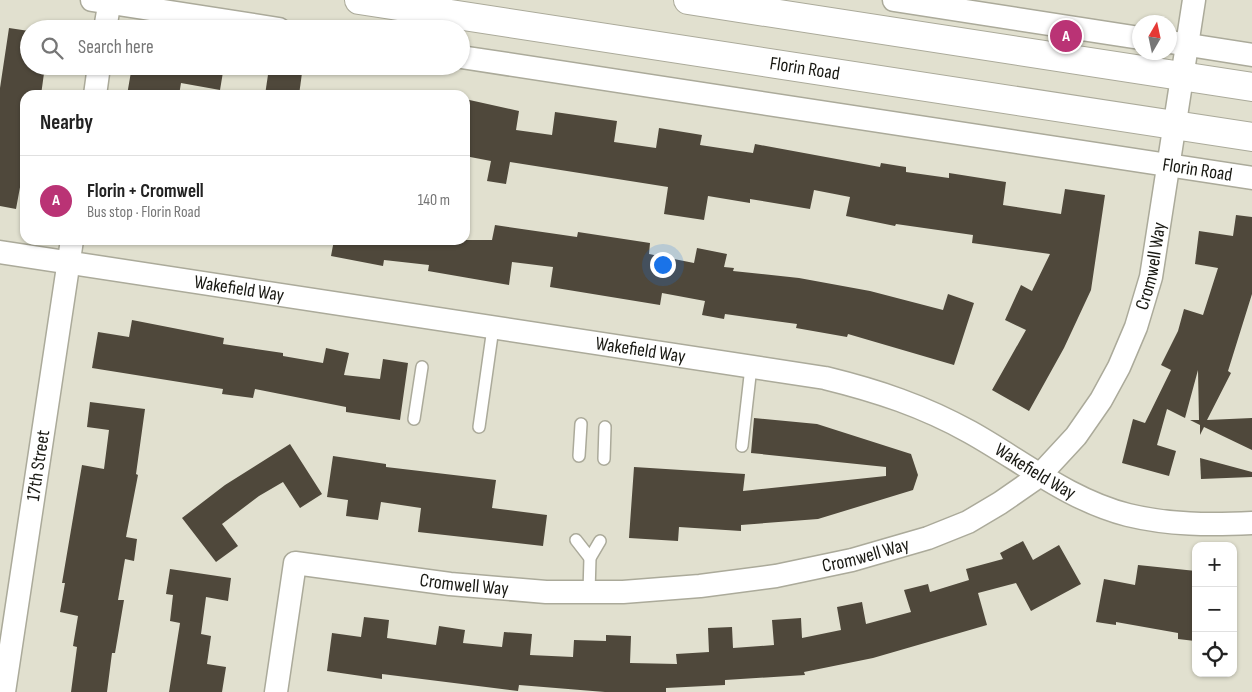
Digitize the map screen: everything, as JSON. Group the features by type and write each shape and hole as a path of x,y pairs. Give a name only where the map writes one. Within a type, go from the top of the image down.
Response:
{"main road":[{"name":"Florin Road","path":"359,0 1252,137"},
{"path":"688,0 1252,86"}],"street":[{"path":"894,0 1132,37"},
{"name":"Cromwell Way","path":"276,692 295,564 450,584 546,592 589,592 700,586 776,576 852,560 928,538 968,522 1039,476 1076,436 1101,400 1119,368 1136,327 1151,277 1182,76 1178,44 1194,0"},
{"path":"105,20 104,1 223,20"},
{"path":"1178,44 1252,55"},
{"name":"Florin Road","path":"470,57 1252,178"},
{"path":"96,90 98,75"},
{"name":"17th Street","path":"4,692 71,245"},
{"name":"Wakefield Way","path":"0,252 825,378 875,391 916,405 971,433 1039,476 1090,501 1126,514 1169,523 1208,525 1252,523"}],"lane":[{"path":"479,427 493,328"},
{"path":"742,446 751,367"},
{"path":"414,419 422,368"},
{"path":"579,456 581,424"},
{"path":"604,459 605,427"},
{"path":"576,540 590,558"},
{"path":"589,592 590,558 600,541"}],"building":[{"path":"9,28 20,30 20,75 44,75 42,90 20,90 20,187 16,209 0,206 0,88"},
{"path":"130,75 222,75 220,90 181,83 180,90 128,90"},
{"path":"268,75 302,75 300,90 266,90"},
{"path":"470,100 519,111 516,130 552,135 555,112 617,121 614,142 656,148 659,128 702,135 700,145 753,153 755,144 880,167 881,163 906,167 906,172 949,178 949,173 1006,182 1003,205 1061,214 1065,189 1105,195 1091,290 1064,348 1029,411 992,390 1026,330 1005,320 1021,285 1032,291 1050,254 972,243 973,235 896,224 895,226 846,216 850,197 814,190 810,209 750,199 750,203 708,196 704,220 664,214 668,187 510,162 506,184 487,181 491,161 470,157"},
{"path":"1236,215 1252,217 1252,294 1228,371 1231,373 1207,420 1252,418 1252,450 1204,427 1200,435 1200,425 1190,420 1199,420 1198,370 1185,418 1167,409 1157,445 1176,451 1169,476 1122,463 1133,419 1145,423 1171,370 1161,365 1178,331 1184,309 1203,315 1218,268 1195,264 1199,231 1233,236"},
{"path":"495,225 577,237 578,232 650,243 649,254 694,263 697,248 727,254 724,267 734,268 733,271 799,278 870,291 943,310 948,294 974,303 954,365 848,334 847,337 796,328 797,324 725,314 724,319 702,315 705,301 662,293 660,305 550,287 553,267 512,262 509,285 428,271 429,265 384,260 383,266 331,256 333,245 470,245 470,240 492,240"},
{"path":"132,320 224,338 223,344 283,353 283,356 323,363 326,348 349,353 344,375 380,379 383,359 408,363 400,420 346,412 346,407 255,389 253,398 222,394 223,389 92,368 98,332 129,337"},
{"path":"90,402 145,409 136,474 138,475 126,537 137,539 134,561 125,559 118,600 124,600 115,653 112,653 107,692 71,692 77,647 73,646 78,616 60,612 65,583 62,583 82,465 104,469 109,430 87,427"},
{"path":"754,418 817,424 911,454 918,475 913,490 818,519 741,525 741,531 679,527 678,541 629,538 634,467 745,474 743,491 886,476 886,467 751,453"},
{"path":"290,444 322,494 300,508 283,482 259,496 222,524 238,546 216,562 182,518 225,485"},
{"path":"333,456 386,464 386,467 496,480 492,508 547,515 543,546 418,532 421,508 381,502 378,520 346,516 348,500 327,497"},
{"path":"1200,458 1252,472 1252,477 1201,479"},
{"path":"1023,541 1033,560 1059,545 1081,584 1031,611 1016,583 978,593 987,625 873,658 804,672 805,675 725,680 725,685 666,688 666,692 605,692 519,685 518,691 382,674 382,679 327,671 332,633 361,637 364,617 389,620 387,638 436,645 439,626 465,630 463,643 502,647 504,632 532,634 530,655 573,657 574,640 606,641 606,635 631,636 630,663 677,664 676,654 709,652 708,628 732,627 733,648 774,645 772,620 801,618 802,638 841,630 837,607 862,602 866,624 911,612 904,590 928,584 930,592 969,580 966,569 1003,559 1000,553"},
{"path":"1138,565 1192,571 1192,641 1178,639 1178,633 1116,622 1116,625 1096,622 1104,579 1135,585"},
{"path":"170,569 231,578 228,601 206,597 201,634 211,636 207,664 226,667 222,692 169,692 180,623 170,621 173,595 166,594"}],"place":[{"name":"Florin + Cromwell","path":"1066,36"}]}
